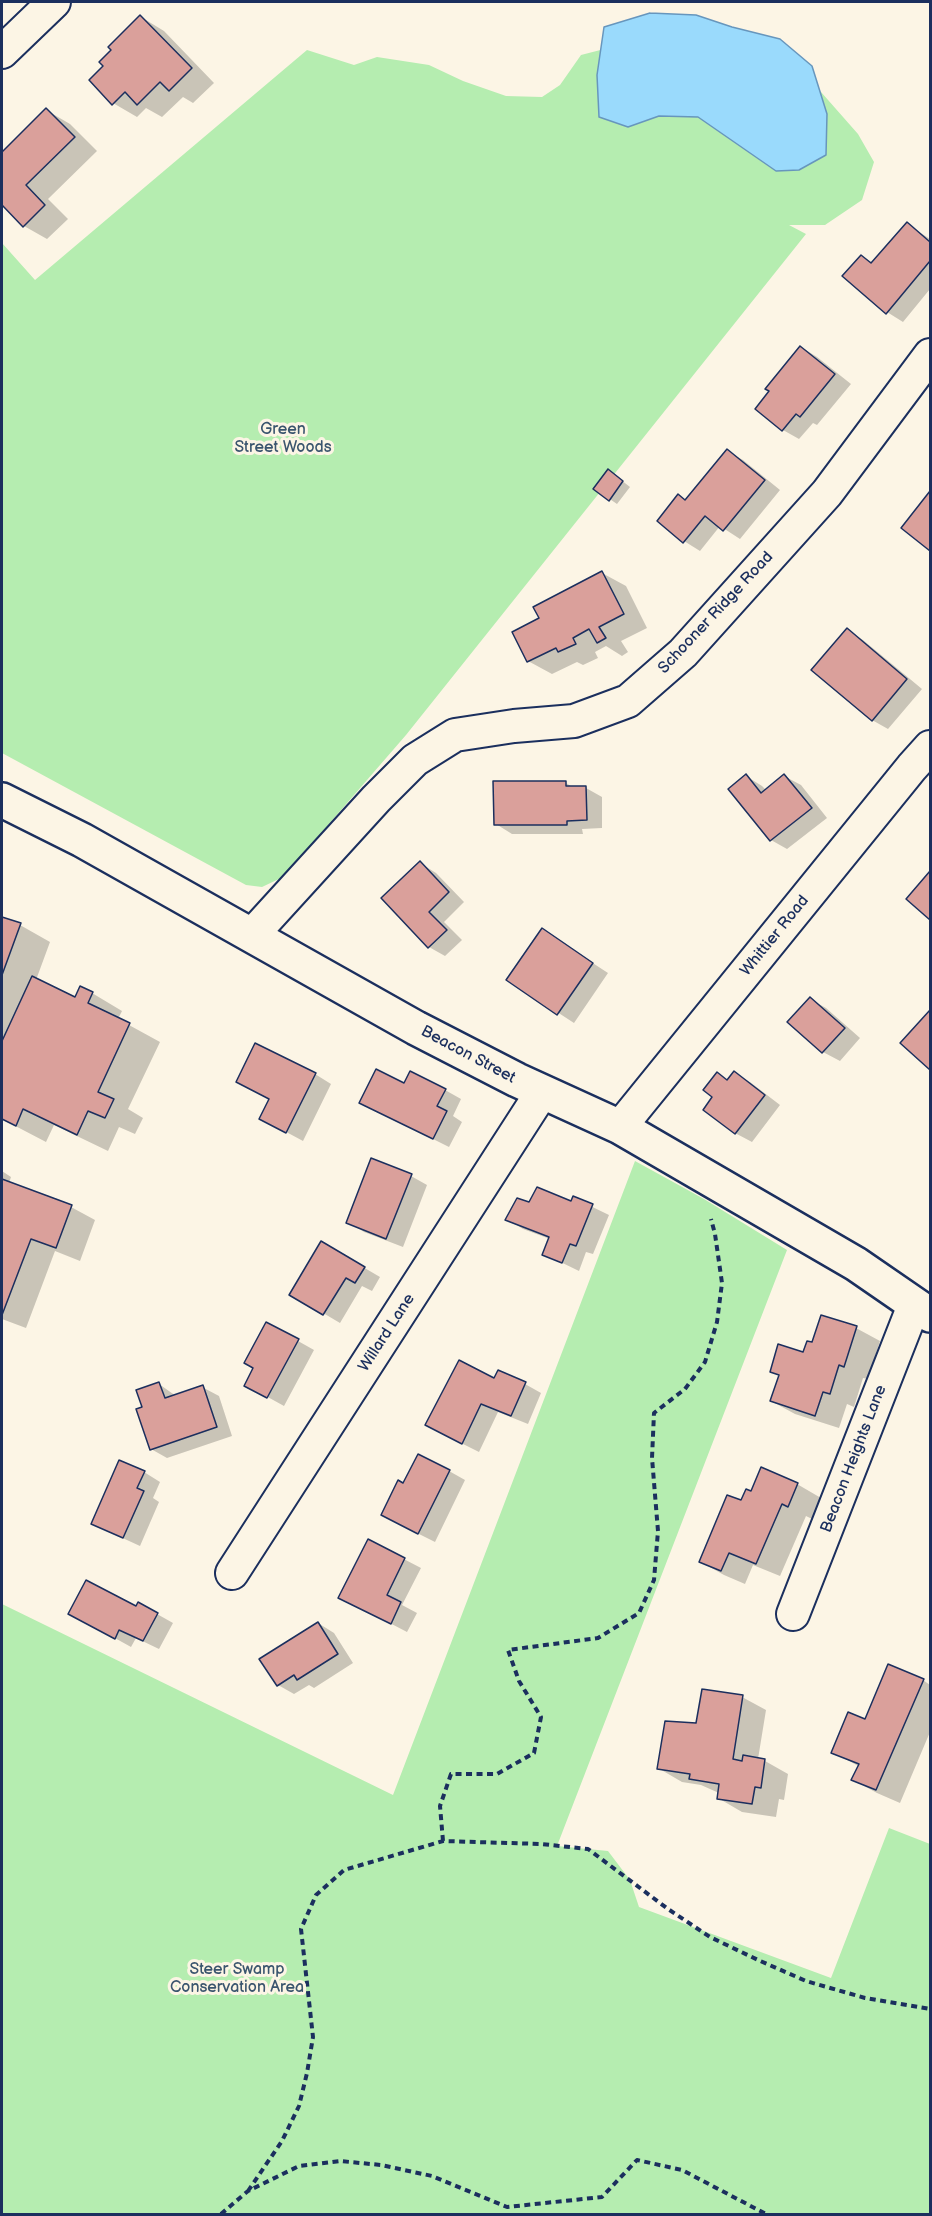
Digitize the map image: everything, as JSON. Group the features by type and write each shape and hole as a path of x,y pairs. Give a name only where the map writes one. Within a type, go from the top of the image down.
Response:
{"street":[{"path":"2,52 54,2"},
{"name":"Schooner Ridge Road","path":"252,935 376,799 415,760 455,735 514,726 574,721 628,701 682,653 827,493 930,355"},
{"name":"Whittier Road","path":"620,1127 930,747"},
{"name":"Beacon Street","path":"2,801 82,840 416,1028 542,1092 620,1127 856,1264 922,1310"},
{"name":"Willard Lane","path":"232,1573 542,1092"},
{"name":"Beacon Heights Lane","path":"793,1614 922,1310"}],"path":[{"path":"443,1841 440,1806 451,1774 497,1774 534,1753 541,1716 519,1682 508,1650 598,1638 639,1613 654,1580 658,1531 652,1458 654,1413 685,1389 705,1362 717,1322 722,1283 715,1234 704,1199 711,1180"},
{"path":"248,2191 282,2141 299,2106 307,2073 313,2037 301,1929 316,1896 344,1870 443,1841 531,1844 588,1849 668,1909 710,1937 758,1960 806,1981 865,1998 930,2009"},
{"path":"221,2214 248,2191 299,2166 340,2161 381,2165 432,2176 507,2207 602,2197 637,2160 682,2170 766,2214"}],"green space":[{"name":"Green Street Woods","path":"616,46 756,61 821,92 858,134 874,162 862,200 825,225 789,225 806,234 406,735 283,877 262,887 246,885 2,753 2,243 35,280 307,50 354,65 377,57 429,65 463,81 506,96 542,97 560,85 581,55"},
{"name":"Steer Swamp Conservation Area","path":"635,1161 704,1199 787,1250 557,1846 608,1851 630,1880 639,1907 831,1978 889,1828 930,1844 930,2214 2,2214 2,1604 393,1795"}],"water":[{"path":"650,13 696,15 780,39 812,66 827,114 826,155 799,170 776,171 698,117 659,116 628,127 599,117 597,75 604,27"}],"building":[{"path":"140,15 192,68 169,91 160,82 137,105 125,92 112,105 89,80 103,66 99,62 111,50 108,47"},
{"path":"46,108 75,137 26,185 45,205 23,227 2,205 2,152"},
{"path":"907,222 930,242 930,261 886,314 842,276 861,255 871,263"},
{"path":"800,346 835,374 800,417 796,414 782,431 755,409 769,391 765,389"},
{"path":"727,449 765,480 723,531 705,516 683,543 657,521 678,494 685,500"},
{"path":"608,469 623,481 609,501 593,489"},
{"path":"930,491 930,551 901,528"},
{"path":"602,571 624,614 599,627 606,638 597,643 589,629 573,638 576,644 558,652 556,648 527,662 512,632 539,618 533,607"},
{"path":"847,628 907,679 872,721 811,670"},
{"path":"746,774 761,793 784,774 812,808 770,841 728,789"},
{"path":"493,781 566,781 566,786 586,786 587,820 567,821 567,825 494,825"},
{"path":"420,861 449,892 429,912 447,930 428,948 381,898"},
{"path":"930,871 930,920 906,899"},
{"path":"2,917 21,923 2,975"},
{"path":"542,928 593,963 557,1015 506,980"},
{"path":"32,976 75,997 80,986 93,992 88,1003 130,1023 98,1092 114,1099 105,1118 88,1111 77,1135 23,1109 16,1126 2,1119 2,1041"},
{"path":"810,997 845,1028 822,1053 787,1022"},
{"path":"930,1010 930,1070 900,1043"},
{"path":"255,1043 316,1073 286,1133 259,1119 269,1099 236,1082"},
{"path":"376,1069 404,1083 410,1071 446,1089 437,1106 447,1111 433,1139 359,1103"},
{"path":"734,1071 765,1095 735,1134 703,1110 712,1097 703,1090 717,1072 727,1080"},
{"path":"371,1158 412,1174 386,1239 346,1223"},
{"path":"2,1179 72,1205 56,1248 31,1239 2,1315"},
{"path":"537,1187 571,1201 573,1196 593,1204 576,1246 570,1244 562,1263 542,1255 549,1237 505,1220 517,1198 529,1202"},
{"path":"321,1241 365,1267 355,1283 346,1278 323,1315 289,1295"},
{"path":"821,1315 857,1326 844,1367 839,1365 830,1394 823,1392 815,1416 770,1401 779,1375 770,1372 778,1344 803,1352 807,1341 812,1342"},
{"path":"266,1322 299,1339 267,1398 244,1386 253,1368 244,1363"},
{"path":"459,1360 494,1378 498,1370 526,1382 511,1416 481,1404 462,1444 425,1425"},
{"path":"159,1382 165,1398 203,1385 217,1427 150,1450 136,1409 142,1407 136,1390"},
{"path":"418,1454 450,1470 418,1534 381,1515 398,1480 403,1483"},
{"path":"119,1460 145,1471 137,1488 144,1491 123,1538 91,1524"},
{"path":"761,1467 798,1483 788,1507 782,1504 756,1564 729,1553 721,1571 699,1562 727,1495 741,1500 746,1489 751,1491"},
{"path":"368,1539 405,1558 387,1595 401,1602 391,1624 338,1598"},
{"path":"86,1580 136,1606 138,1602 158,1613 143,1641 119,1630 115,1639 68,1614"},
{"path":"318,1622 338,1654 297,1680 294,1675 277,1686 259,1659"},
{"path":"888,1664 924,1679 876,1790 851,1780 859,1764 831,1753 848,1712 865,1719"},
{"path":"702,1689 743,1695 733,1759 742,1761 743,1755 765,1759 761,1788 755,1787 752,1804 717,1799 719,1784 689,1779 690,1774 657,1769 665,1721 696,1723"}]}
